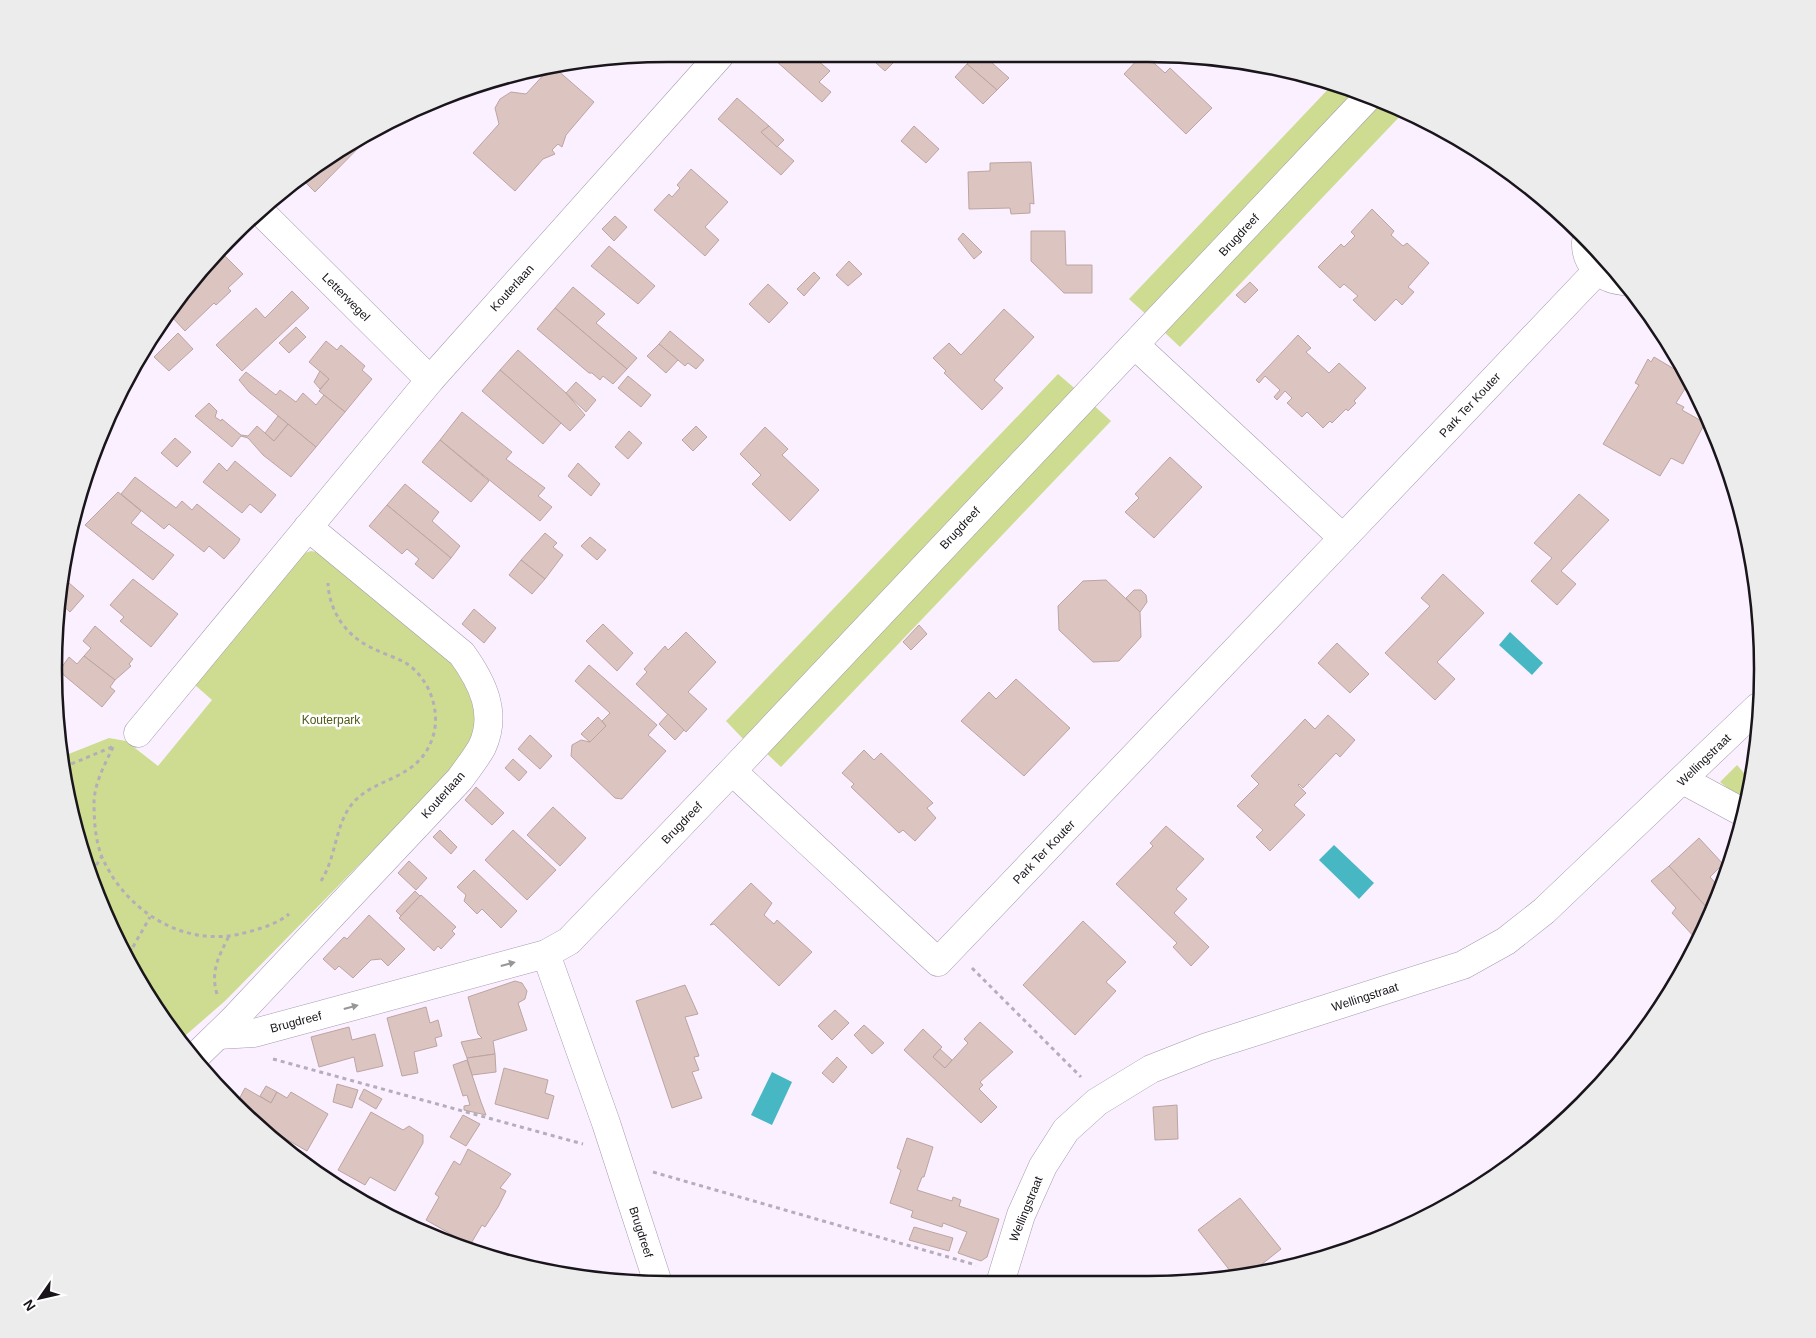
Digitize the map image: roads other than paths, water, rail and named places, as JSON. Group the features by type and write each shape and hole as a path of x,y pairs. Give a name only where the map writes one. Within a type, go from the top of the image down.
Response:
{"street":[{"name":"Kouterlaan","path":"138,733 430,380 714,62"},
{"name":"Brugdreef","path":"226,1027 254,1033 546,954 568,941 732,771 1363,103"},
{"name":"Letterwegel","path":"265,216 430,380"},
{"path":"1587,252 1588,257 1597,271 1611,279"},
{"name":"Park Ter Kouter","path":"732,771 938,962 1597,271"},
{"path":"1135,345 1343,538"},
{"name":"Kouterlaan","path":"200,1052 460,779 482,747 489,724 487,700 479,678 462,654 308,527"},
{"name":"Wellingstraat","path":"1002,1276 1021,1215 1043,1166 1066,1130 1097,1102 1151,1069 1207,1047 1463,964 1506,941 1544,911 1752,713"},
{"path":"1683,780 1737,809"},
{"name":"Brugdreef","path":"546,954 606,1123 656,1275"}],"water":[{"path":"1510,632 1543,663 1532,675 1499,645"},
{"path":"1334,845 1374,883 1359,899 1319,860"},
{"path":"772,1072 792,1082 772,1125 751,1115"}],"park label":[{"name":"Kouterpark","path":"331,720"}]}
